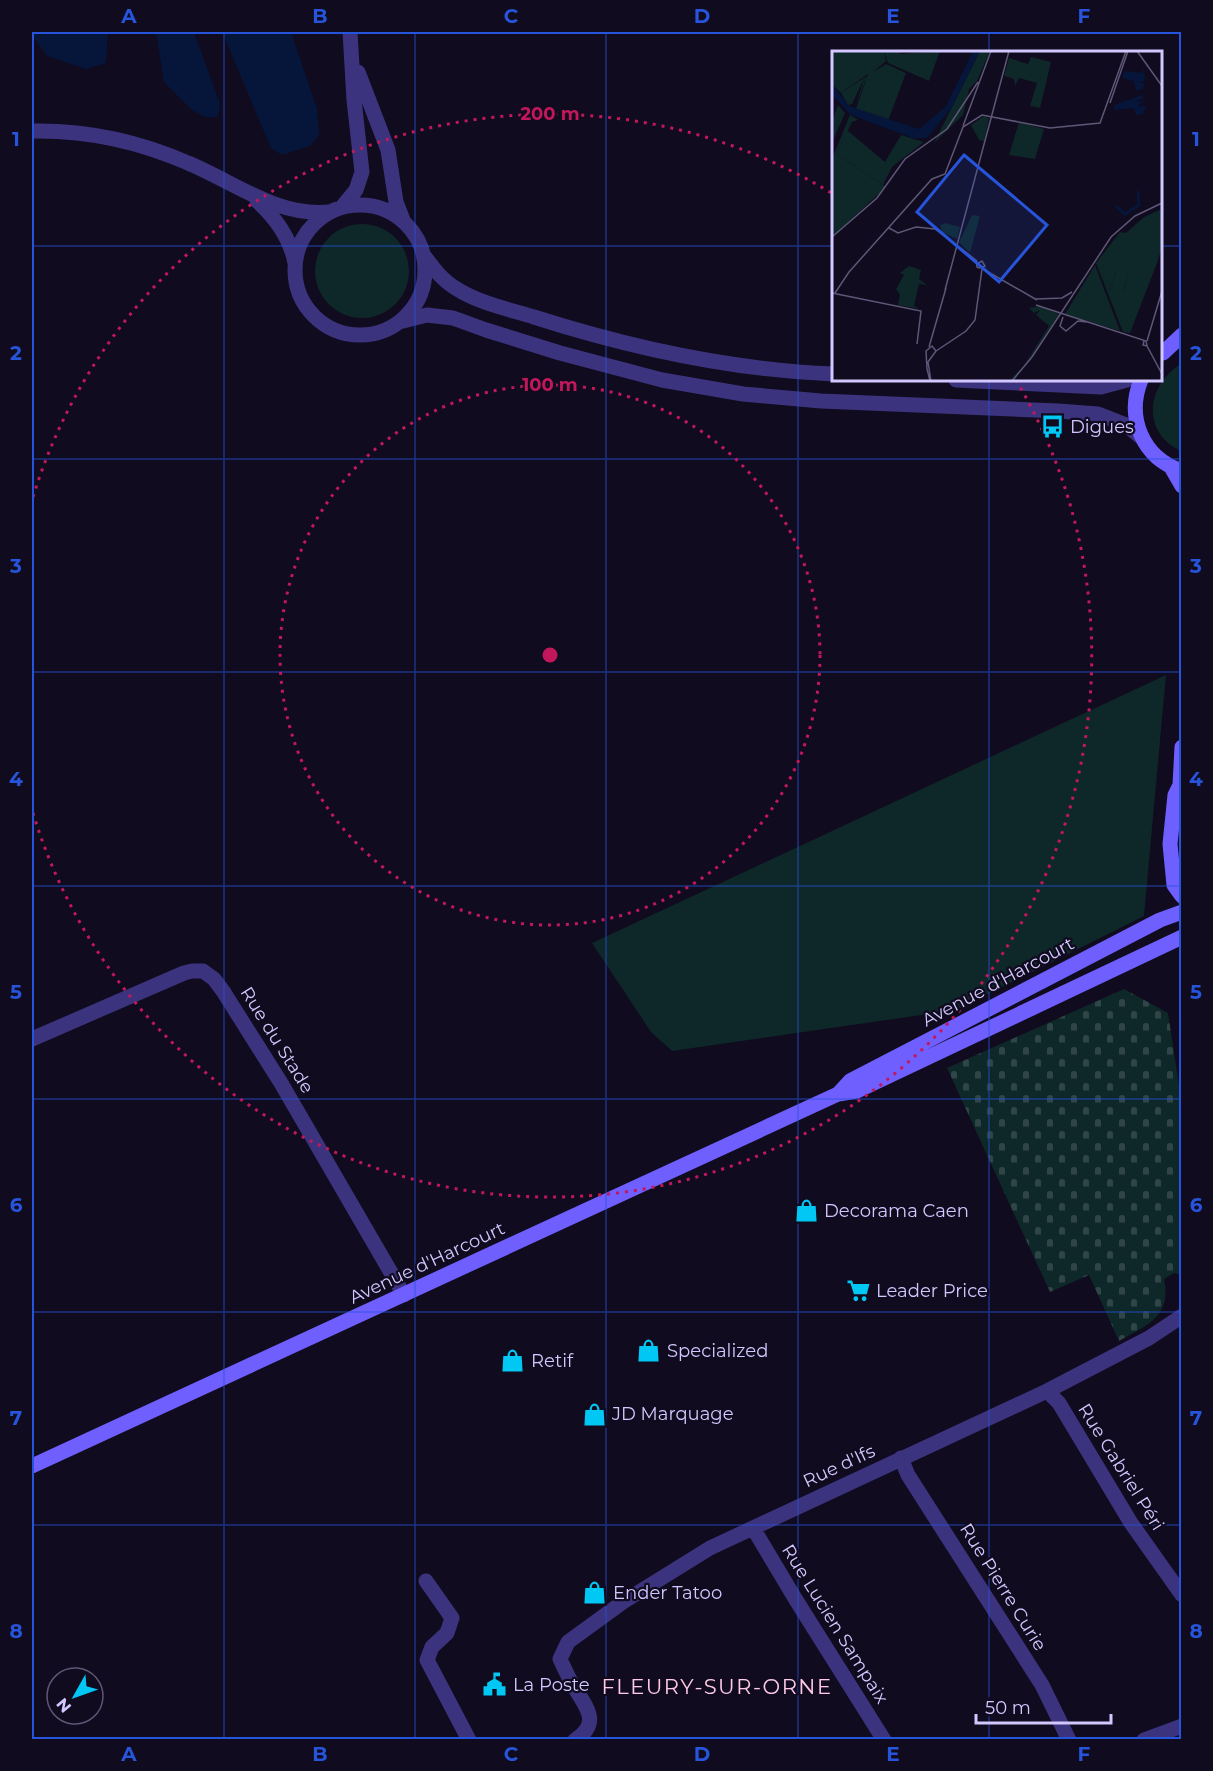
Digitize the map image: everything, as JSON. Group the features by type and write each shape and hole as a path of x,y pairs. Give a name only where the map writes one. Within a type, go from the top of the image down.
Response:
{"main road":[{"path":"1162,354 1182,335"},
{"path":"1162,354 1182,345"},
{"path":"1141,381 1134,405 1136,422 1142,438 1160,460 1176,469 1182,486"},
{"path":"1182,747 1181,787 1174,804 1170,844 1174,885 1182,896"},
{"name":"Avenue d'Harcourt","path":"838,1094 850,1081 1160,920 1182,912"},
{"name":"Avenue d'Harcourt","path":"32,1466 838,1094 857,1091 1182,937"}],"street":[{"path":"295,264 302,239 310,228 336,210 356,190 362,172 354,100 350,32"},
{"path":"352,55 388,150 396,202 404,221"},
{"path":"32,131 92,135 137,144 190,163 279,206 304,213 362,205 381,208 404,221 421,245 424,257 424,284 420,298 413,309 399,322 380,333 349,335 329,327 310,312 303,301 298,290 295,264 288,240 281,227 268,211 248,193"},
{"path":"424,257 447,282 465,293 551,323 626,343 717,362 774,371 832,374"},
{"path":"399,322 427,315 453,318 560,353 662,381 743,394 821,401 1098,414 1126,425 1142,438"},
{"path":"977,381 1101,387 1123,381"},
{"name":"Rue du Stade","path":"32,1039 184,973 196,970 207,974 223,991 281,1083 404,1295"},
{"name":"Rue d'Ifs","path":"575,1740 583,1735 590,1723 589,1711 560,1659 568,1642 642,1590 710,1548 1047,1390 1149,1338 1182,1316"},
{"name":"Rue Gabriel Péri","path":"1047,1390 1059,1404 1131,1523 1182,1595"},
{"name":"Rue Pierre Curie","path":"901,1458 908,1475 1042,1685 1069,1740"},
{"name":"Rue Lucien Sampaix","path":"753,1528 884,1740"},
{"path":"426,1581 452,1618 447,1633 432,1647 427,1660 469,1740"},
{"path":"1144,1740 1182,1726"}],"green space":[{"path":"362,224 380,228 395,238 405,253 409,271 405,289 395,304 380,314 362,318 344,314 329,304 319,289 315,271 319,253 329,238 344,228"},
{"path":"1181,364 1181,451 1168,443 1159,433 1154,421 1153,409 1155,396 1161,384 1169,373"},
{"path":"1166,675 1144,916 956,1010 672,1051 651,1032 592,943"},
{"path":"1124,989 1168,1013 1182,1105 1182,1275 1174,1273 1164,1279 1166,1292 1161,1311 1148,1324 1119,1341 1089,1275 1050,1292 947,1068"}],"water":[{"path":"32,32 108,32 106,63 86,69 47,56"},
{"path":"156,32 194,32 220,104 218,117 205,117 192,110 164,82"},
{"path":"222,32 291,32 317,109 319,135 310,146 282,155 271,148"}],"place":[{"name":"Digues","path":"1052,427"},
{"name":"Decorama Caen","path":"806,1211"},
{"name":"Leader Price","path":"858,1291"},
{"name":"Specialized","path":"649,1351"},
{"name":"Retif","path":"513,1361"},
{"name":"JD Marquage","path":"594,1414"},
{"name":"Ender Tatoo","path":"595,1593"},
{"name":"La Poste","path":"495,1685"}],"district":[{"name":"FLEURY-SUR-ORNE","path":"717,1687"}]}
